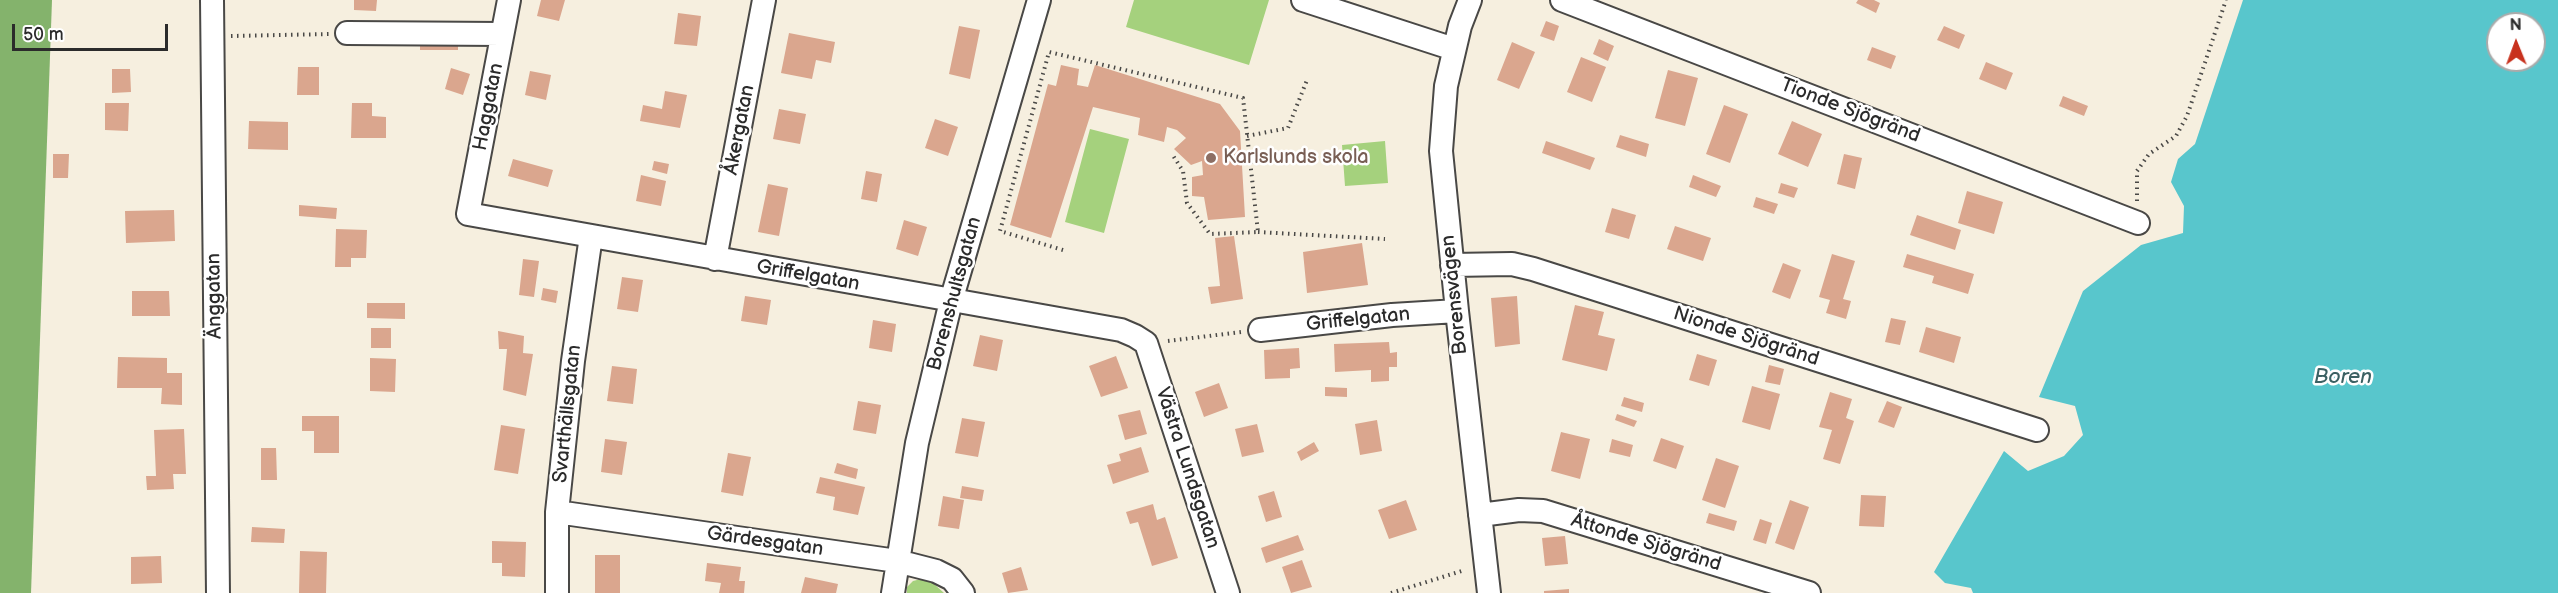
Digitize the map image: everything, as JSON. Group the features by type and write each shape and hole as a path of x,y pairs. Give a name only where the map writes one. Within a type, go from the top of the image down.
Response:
{"street":[{"name":"Änggatan","path":"212,0 218,593"},
{"name":"Haggatan","path":"468,214 509,0"},
{"name":"Åkergatan","path":"715,259 764,0"},
{"name":"Borenshultsgatan","path":"893,593 917,443 951,301 1039,0"},
{"path":"1303,0 1454,49"},
{"name":"Borensvägen","path":"1470,0 1454,49 1446,86 1441,151 1456,311 1489,593"},
{"name":"Tionde Sjögränd","path":"1562,0 2138,223"},
{"path":"347,33 502,34"},
{"name":"Griffelgatan","path":"468,214 1121,330 1146,343"},
{"name":"Svarthällsgatan","path":"557,593 557,512 573,361 591,236"},
{"name":"Nionde Sjögränd","path":"1452,265 1492,263 1533,269 2037,430"},
{"name":"Griffelgatan","path":"1260,330 1392,315 1456,311"},
{"name":"Västra Lundsgatan","path":"1146,343 1228,593"},
{"name":"Åttonde Sjögränd","path":"1480,515 1519,510 1543,511 1809,593"},
{"name":"Gärdesgatan","path":"557,512 897,561 936,571 952,579 963,593"}],"path":[{"path":"2138,223 2137,171 2150,154 2176,136 2187,116 2226,0"},
{"path":"213,37 347,33"},
{"path":"1063,249 1000,231 1049,52 1243,98 1258,232"},
{"path":"1247,136 1288,128 1307,80"},
{"path":"1172,154 1183,171 1187,203 1210,234 1258,232 1385,239"},
{"path":"1146,343 1260,330"},
{"path":"1391,593 1486,564"}],"green space":[{"path":"0,0 52,0 31,593 0,593"},
{"path":"1134,0 1269,0 1249,65 1126,27"},
{"path":"1090,129 1129,139 1104,233 1065,222"},
{"path":"1385,141 1388,183 1345,186 1342,145"},
{"path":"921,579 933,583 944,593 907,593 907,587 913,581"}],"water":[{"name":"Boren","path":"2243,0 2558,0 2558,593 1973,593 1971,588 1945,583 1934,572 2004,451 2028,471 2064,456 2083,435 2075,406 2039,397 2083,291 2141,245 2183,233 2184,206 2171,182 2178,159 2195,144"}],"building":[{"path":"354,0 377,0 376,11 354,10"},
{"path":"541,0 565,0 559,21 537,16"},
{"path":"1858,0 1874,0 1880,3 1876,13 1856,3"},
{"path":"678,13 701,16 697,46 674,44"},
{"path":"1546,21 1559,26 1554,41 1540,36"},
{"path":"959,26 980,30 970,79 949,74"},
{"path":"1944,26 1965,35 1959,49 1937,40"},
{"path":"420,33 458,33 458,50 420,50"},
{"path":"789,33 835,42 831,63 816,60 812,79 781,73"},
{"path":"1599,39 1614,46 1608,61 1593,54"},
{"path":"1512,42 1535,52 1519,89 1497,80"},
{"path":"1872,47 1896,56 1891,69 1867,60"},
{"path":"1581,57 1606,67 1592,102 1567,92"},
{"path":"1986,62 2013,73 2006,90 1979,79"},
{"path":"1061,65 1079,69 1077,85 1088,87 1095,65 1220,104 1240,131 1245,217 1208,220 1204,197 1192,196 1192,177 1203,175 1202,161 1191,165 1174,149 1186,138 1177,130 1167,127 1164,142 1138,135 1140,118 1093,107 1051,238 1010,225 1048,84 1056,86"},
{"path":"298,67 319,67 319,95 297,95"},
{"path":"451,68 470,74 463,95 445,89"},
{"path":"112,69 130,69 131,92 112,93"},
{"path":"1668,70 1698,78 1685,126 1655,118"},
{"path":"530,71 551,75 546,100 525,95"},
{"path":"665,91 687,95 680,128 640,121 643,105 662,109"},
{"path":"2063,96 2088,106 2084,116 2059,106"},
{"path":"105,103 129,103 128,131 105,130"},
{"path":"352,103 372,103 372,116 386,117 386,138 351,138"},
{"path":"1724,105 1748,114 1730,163 1706,154"},
{"path":"779,109 806,114 800,144 773,139"},
{"path":"935,119 958,127 948,156 925,148"},
{"path":"249,121 288,122 288,150 248,149"},
{"path":"1792,121 1822,134 1808,167 1778,154"},
{"path":"1620,135 1649,144 1646,157 1616,147"},
{"path":"1546,141 1595,158 1590,170 1542,153"},
{"path":"53,154 69,154 68,178 53,178"},
{"path":"1844,154 1862,158 1855,189 1837,184"},
{"path":"513,159 553,170 548,187 508,176"},
{"path":"654,161 669,164 667,174 652,170"},
{"path":"866,171 882,174 877,202 861,199"},
{"path":"641,175 666,181 661,206 636,201"},
{"path":"1693,175 1721,186 1716,197 1689,187"},
{"path":"1781,183 1798,188 1794,198 1778,193"},
{"path":"768,184 788,188 779,236 758,232"},
{"path":"1967,191 2003,202 1994,234 1958,223"},
{"path":"1756,197 1778,204 1774,214 1753,207"},
{"path":"299,205 337,208 336,219 299,216"},
{"path":"1612,208 1636,215 1629,239 1605,232"},
{"path":"174,210 175,241 126,243 125,211"},
{"path":"1917,215 1961,230 1955,250 1910,235"},
{"path":"904,220 927,227 918,256 896,249"},
{"path":"1675,226 1711,238 1703,261 1667,249"},
{"path":"336,229 367,230 366,258 351,258 351,267 335,267"},
{"path":"1234,236 1243,299 1211,304 1208,287 1220,286 1215,238"},
{"path":"1362,243 1368,285 1307,293 1303,252"},
{"path":"1832,254 1855,261 1843,299 1851,301 1846,319 1826,313 1830,300 1819,297"},
{"path":"1907,254 1974,274 1968,294 1932,283 1934,276 1903,267"},
{"path":"523,259 539,261 534,297 519,295"},
{"path":"1783,263 1801,270 1790,299 1772,292"},
{"path":"622,277 643,280 638,312 617,309"},
{"path":"543,288 558,291 556,303 541,300"},
{"path":"132,291 169,291 170,316 132,316"},
{"path":"745,296 771,300 767,325 741,321"},
{"path":"1517,296 1520,344 1495,347 1491,298"},
{"path":"367,303 405,303 405,319 367,318"},
{"path":"1575,305 1604,312 1598,335 1615,339 1607,371 1562,360"},
{"path":"1891,318 1906,321 1900,345 1885,342"},
{"path":"873,320 896,324 892,352 869,348"},
{"path":"1926,327 1961,337 1954,363 1919,352"},
{"path":"371,328 391,328 391,348 371,348"},
{"path":"498,331 524,336 523,353 533,354 526,396 503,390 507,349 499,349"},
{"path":"980,335 1003,340 997,371 973,366"},
{"path":"1389,342 1390,353 1397,352 1397,367 1389,367 1389,381 1371,382 1371,370 1335,372 1334,344"},
{"path":"1299,348 1300,368 1290,369 1290,378 1265,379 1264,350"},
{"path":"1697,354 1717,360 1709,386 1689,380"},
{"path":"1116,356 1128,388 1101,397 1089,366"},
{"path":"118,357 167,358 167,373 182,373 182,405 161,404 162,388 117,388"},
{"path":"370,358 396,359 395,392 370,391"},
{"path":"1769,365 1784,369 1780,385 1765,382"},
{"path":"612,366 637,369 633,404 607,401"},
{"path":"1219,383 1228,408 1204,417 1195,392"},
{"path":"1752,386 1780,394 1770,430 1742,422"},
{"path":"1325,387 1347,388 1347,397 1325,396"},
{"path":"1830,392 1852,399 1846,418 1854,421 1840,464 1823,459 1832,430 1819,427"},
{"path":"1624,397 1644,403 1642,412 1621,406"},
{"path":"858,401 881,405 876,434 853,430"},
{"path":"1887,401 1902,407 1894,428 1878,422"},
{"path":"1140,410 1147,434 1125,440 1118,415"},
{"path":"1617,414 1637,421 1634,427 1615,420"},
{"path":"302,416 339,416 339,453 314,453 314,431 302,431"},
{"path":"962,418 985,422 978,457 955,453"},
{"path":"1377,420 1382,451 1360,455 1355,424"},
{"path":"1257,424 1264,452 1242,457 1235,429"},
{"path":"501,425 525,429 518,474 494,470"},
{"path":"184,429 186,474 173,474 174,489 147,490 146,476 156,476 154,430"},
{"path":"1561,432 1590,439 1580,479 1551,471"},
{"path":"1661,438 1684,446 1676,469 1653,461"},
{"path":"605,439 627,442 622,475 601,472"},
{"path":"1612,439 1633,445 1630,457 1609,452"},
{"path":"1314,442 1319,451 1301,461 1297,452"},
{"path":"1141,447 1149,472 1113,484 1107,465 1121,461 1119,454"},
{"path":"261,448 276,448 277,480 261,480"},
{"path":"728,453 751,457 743,496 721,492"},
{"path":"1716,458 1739,466 1725,508 1702,500"},
{"path":"837,463 858,469 856,479 834,473"},
{"path":"820,477 865,487 858,515 833,510 835,497 816,493"},
{"path":"962,486 984,490 982,501 960,498"},
{"path":"1274,491 1282,517 1266,522 1258,496"},
{"path":"1861,495 1886,496 1884,527 1859,526"},
{"path":"943,496 964,500 959,529 938,526"},
{"path":"1406,500 1417,530 1389,539 1378,510"},
{"path":"1790,500 1809,507 1794,550 1775,543"},
{"path":"1153,504 1157,520 1165,517 1178,558 1152,566 1138,522 1130,524 1126,512"},
{"path":"1709,513 1737,521 1734,531 1706,523"},
{"path":"1760,519 1772,523 1766,544 1753,540"},
{"path":"252,527 285,529 284,543 251,542"},
{"path":"1298,535 1304,550 1266,563 1261,548"},
{"path":"1565,536 1568,564 1545,566 1542,538"},
{"path":"492,541 526,542 525,577 502,576 502,563 492,563"},
{"path":"300,551 327,552 326,593 299,593"},
{"path":"595,555 620,555 620,593 595,593"},
{"path":"161,556 162,583 131,584 131,557"},
{"path":"1302,560 1312,587 1291,593 1282,567"},
{"path":"707,563 741,567 739,581 745,581 744,593 719,593 721,583 705,581"},
{"path":"1021,567 1028,590 1008,593 1002,573"},
{"path":"805,577 838,584 836,593 801,593"},
{"path":"1569,589 1569,593 1544,593 1544,591"}],"place":[{"name":"Karlslunds skola","path":"1211,158"}]}
